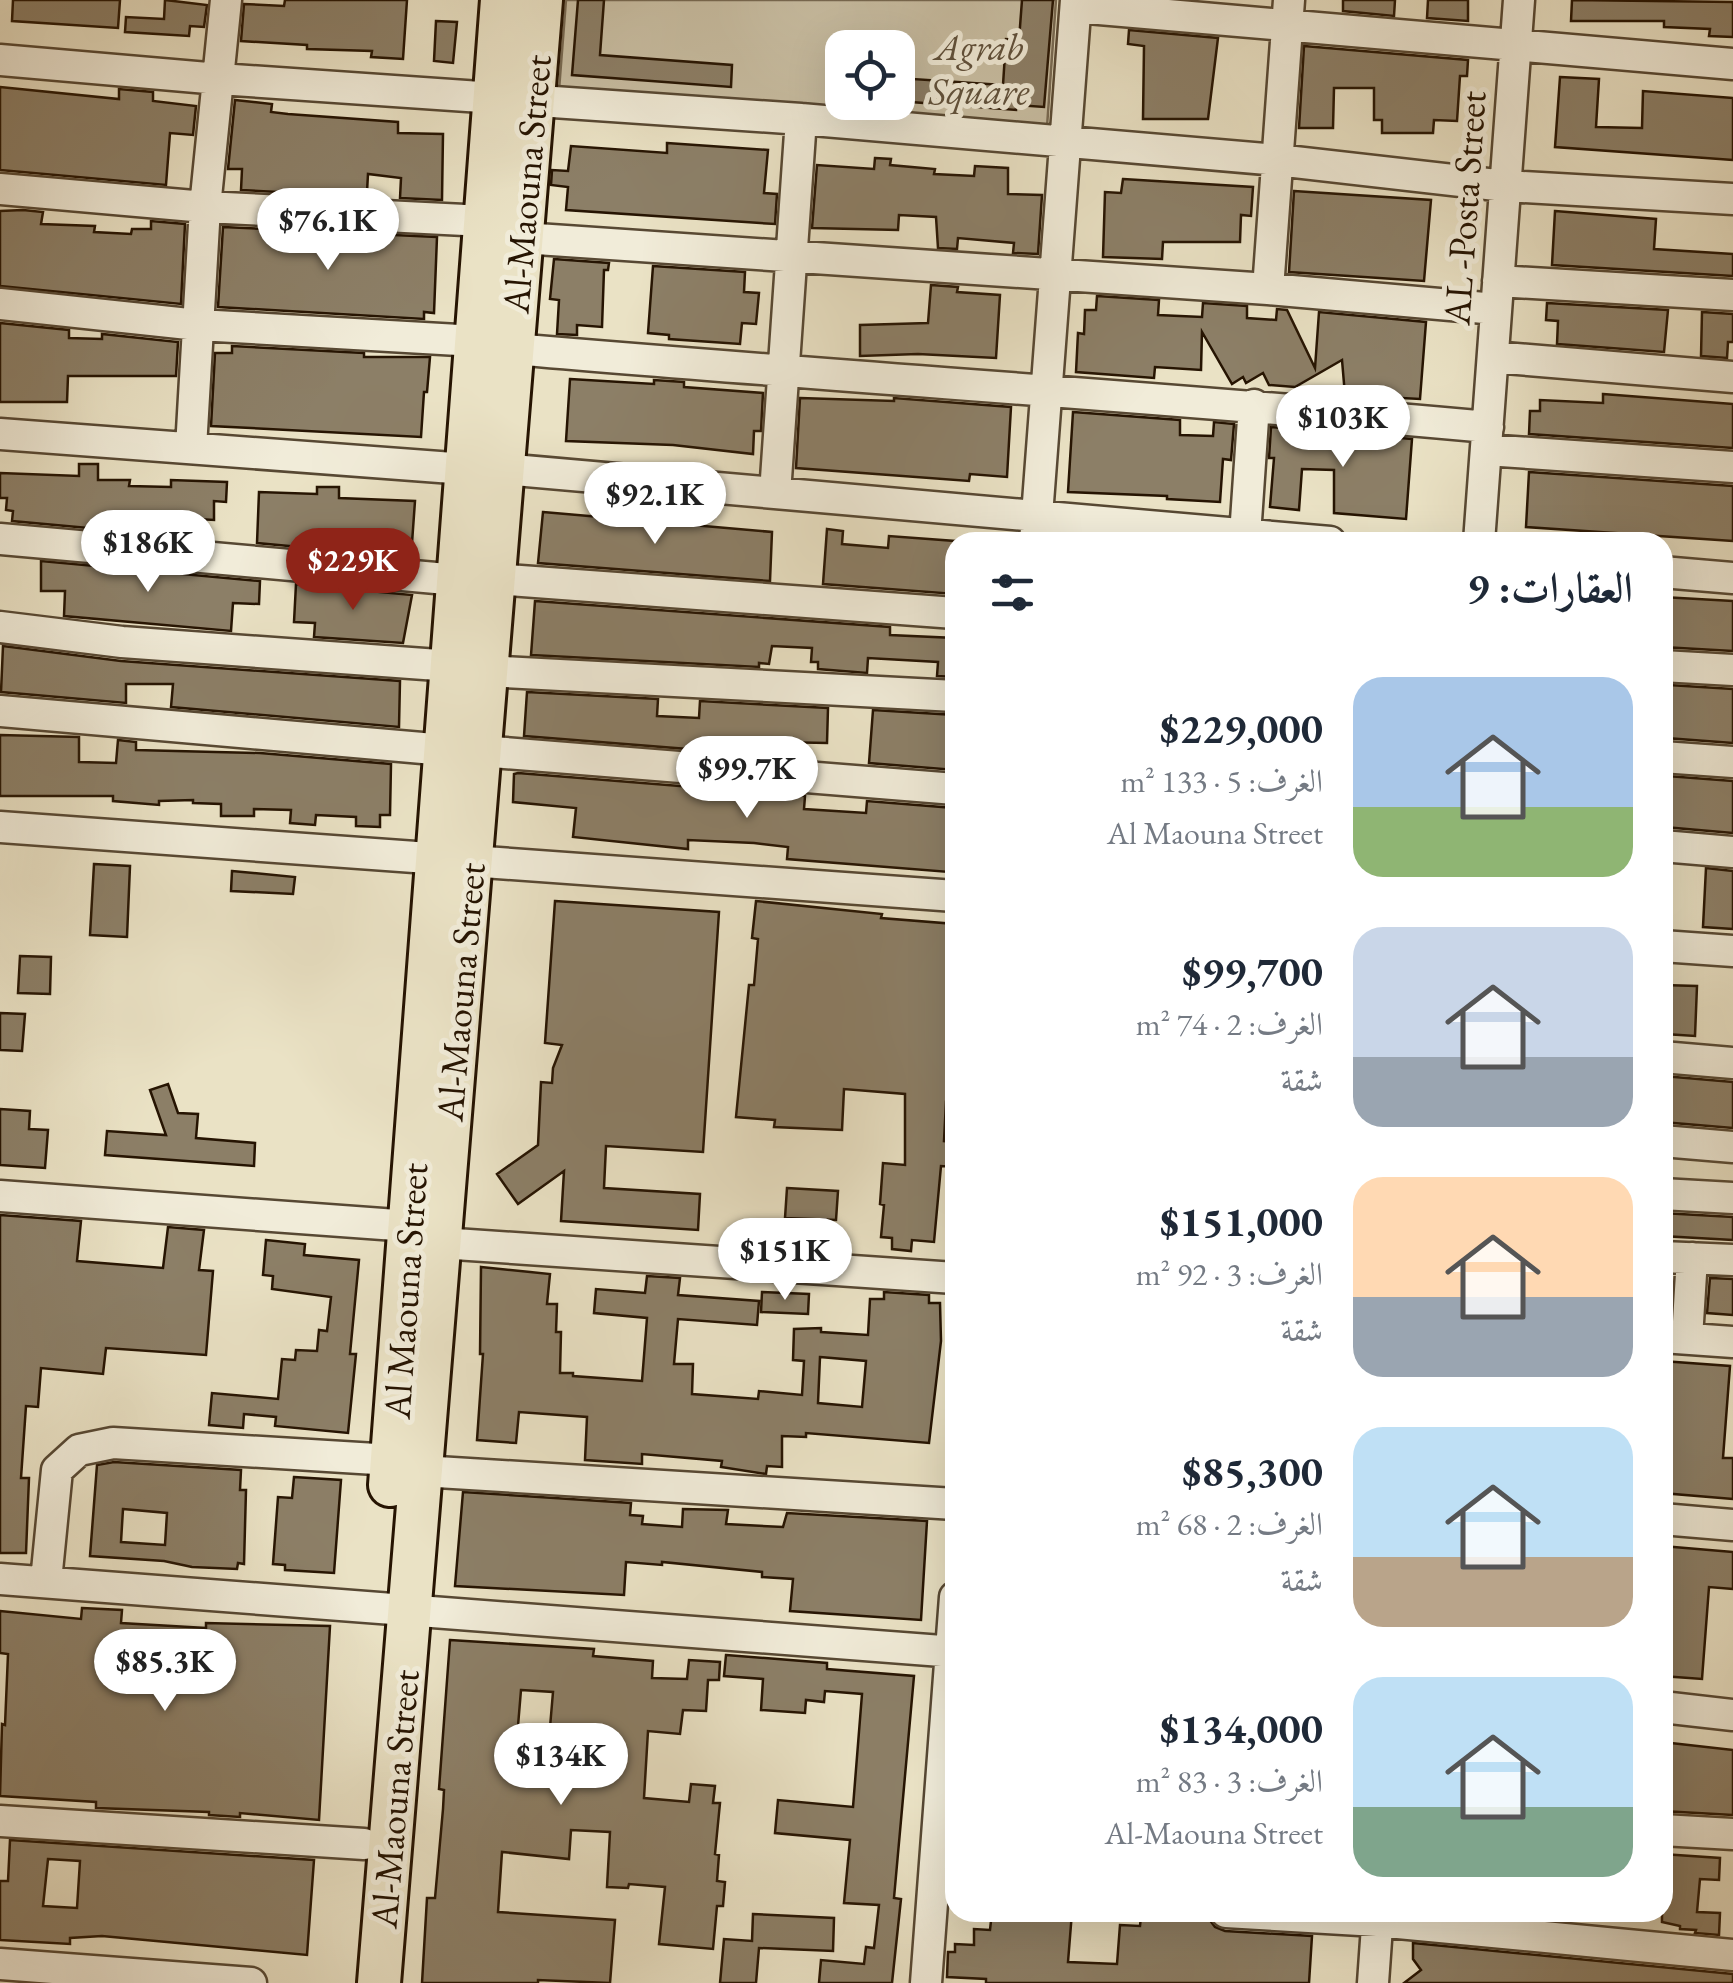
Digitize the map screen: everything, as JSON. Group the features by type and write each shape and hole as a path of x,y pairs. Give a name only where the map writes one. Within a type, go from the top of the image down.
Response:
{"highway":[{"name":"Al Maouna Street","path":"353,1983 364,1844 395,1610 514,99 502,0"},
{"name":"Al-Maouna Street","path":"514,99 541,0"},
{"name":"Al-Maouna Street","path":"379,1983 395,1610"}],"street":[{"path":"191,448 205,207 226,0"},
{"name":"AL -Posta Street","path":"1480,532 1519,0"},
{"path":"1036,529 1076,3 1288,11 1516,47 1733,64"},
{"path":"1268,289 1288,11"},
{"path":"0,60 219,79 801,118 1277,160 1506,186 1733,199"},
{"path":"775,493 801,118"},
{"path":"0,189 791,255 1268,289 1497,295 1733,295"},
{"path":"0,304 783,372 1254,405 1733,467"},
{"path":"1492,358 1733,378"},
{"path":"1245,532 1254,405"},
{"path":"0,434 775,493 1036,529 1140,532"},
{"path":"0,540 945,612"},
{"path":"1673,573 1733,578"},
{"path":"0,627 122,642 469,669 945,695"},
{"path":"1673,667 1733,670"},
{"path":"0,710 945,788"},
{"path":"1673,758 1733,762"},
{"path":"0,827 945,895"},
{"path":"1673,847 1733,852"},
{"path":"1673,947 1733,951"},
{"path":"1673,1058 1733,1063"},
{"path":"1673,1142 1733,1147"},
{"path":"1673,1195 1733,1198"},
{"path":"0,1196 945,1277"},
{"path":"1733,1260 1677,1257 1675,1338 1733,1342"},
{"path":"46,1582 58,1470 79,1450 113,1443 945,1503"},
{"path":"1673,1520 1733,1525"},
{"path":"0,1579 945,1651"},
{"path":"1673,1708 1733,1715"},
{"path":"0,1821 364,1844"},
{"path":"1673,1831 1733,1834"},
{"path":"926,1983 944,1897 945,1870"},
{"path":"1373,1983 1378,1922"},
{"path":"1433,1922 1733,1955"},
{"path":"0,1964 250,1983"}],"green space":[{"name":"Agrab Square","path":"566,0 1056,0 1046,141 558,103"}],"building":[{"path":"13,0 120,0 118,28 12,21"},
{"path":"165,0 207,5 204,27 190,26 189,36 125,32 126,17 164,19"},
{"path":"285,0 407,0 403,59 371,57 372,51 241,41 244,4 284,6"},
{"path":"578,0 604,0 600,55 732,65 731,87 572,75"},
{"path":"1022,0 1053,0 1044,107 1016,105 1016,110 915,102 915,79 1003,85 1006,39 1019,40"},
{"path":"1343,0 1395,0 1394,16 1343,11"},
{"path":"1428,0 1468,0 1468,21 1427,18"},
{"path":"1572,0 1733,2 1733,37 1709,36 1710,29 1664,27 1664,21 1571,21"},
{"path":"436,21 457,22 453,63 434,61"},
{"path":"1129,30 1218,38 1208,119 1143,119 1144,46 1128,44"},
{"path":"1304,46 1468,60 1467,76 1460,76 1457,121 1434,120 1433,133 1382,133 1382,120 1374,120 1374,88 1334,88 1333,128 1299,128"},
{"path":"1560,77 1599,79 1596,127 1642,128 1643,91 1733,98 1733,160 1555,147"},
{"path":"0,87 119,99 119,89 153,92 153,101 196,106 193,135 170,133 166,185 0,170"},
{"path":"235,100 272,104 271,112 398,122 398,133 443,134 442,200 400,198 401,178 368,174 367,192 353,191 353,196 241,190 242,169 228,169"},
{"path":"667,143 768,150 764,193 777,194 775,224 566,210 568,187 551,185 552,170 568,171 571,146 667,153"},
{"path":"875,158 891,159 890,165 935,169 934,174 974,176 975,166 1008,168 1008,194 1042,195 1038,254 1013,253 1014,243 958,238 957,249 938,248 936,217 899,215 898,230 812,228 817,165 874,169"},
{"path":"1123,179 1253,187 1251,216 1241,215 1240,242 1163,242 1162,259 1103,257 1105,192 1121,193"},
{"path":"1294,191 1431,200 1424,281 1289,272"},
{"path":"0,211 43,212 41,224 95,226 94,232 131,234 132,229 151,229 151,221 185,224 181,304 0,286"},
{"path":"1555,211 1656,219 1654,249 1733,254 1733,276 1552,265"},
{"path":"223,227 437,237 434,313 424,312 424,319 218,307"},
{"path":"554,259 609,263 608,270 604,270 602,327 577,325 577,335 557,334 559,300 550,299"},
{"path":"653,266 745,272 744,292 759,293 756,324 742,323 740,344 669,339 669,335 648,333"},
{"path":"931,285 958,287 957,292 1000,295 996,358 860,356 860,325 928,323"},
{"path":"1097,296 1159,300 1158,315 1202,317 1203,303 1247,306 1247,318 1276,320 1277,309 1287,310 1315,368 1319,312 1426,322 1420,399 1345,395 1342,360 1295,387 1269,385 1263,373 1246,383 1243,377 1232,384 1202,332 1201,370 1155,367 1154,378 1076,372 1078,333 1084,334 1085,310 1096,310"},
{"path":"1547,303 1668,310 1664,352 1557,344 1558,321 1546,320"},
{"path":"1702,312 1733,314 1733,342 1728,342 1727,358 1701,356"},
{"path":"0,323 69,330 69,338 102,339 102,334 178,342 176,376 68,376 67,402 0,402"},
{"path":"232,346 364,353 364,357 430,357 421,437 211,426 215,353 232,353"},
{"path":"570,379 684,382 684,387 763,393 761,431 754,431 753,454 673,445 566,441"},
{"path":"1603,394 1733,404 1733,448 1529,434 1530,411 1540,411 1540,400 1603,403"},
{"path":"800,398 894,398 1011,407 1007,477 970,474 969,481 796,468"},
{"path":"1073,412 1180,420 1180,435 1213,436 1214,422 1234,424 1231,460 1223,459 1220,502 1068,492"},
{"path":"1271,427 1412,439 1406,519 1334,513 1334,470 1302,469 1299,510 1270,507 1274,458 1269,458"},
{"path":"79,464 98,464 98,480 130,480 129,486 171,487 171,480 227,482 226,502 214,501 214,520 198,519 197,538 12,521 13,511 6,510 7,498 0,498 0,473 79,476"},
{"path":"1529,472 1733,486 1733,541 1673,537 1673,532 1526,527"},
{"path":"317,487 339,487 339,498 415,501 411,557 387,555 388,544 353,541 353,552 257,543 259,492 317,494"},
{"path":"543,512 772,532 770,581 538,563"},
{"path":"827,529 843,531 842,544 888,548 889,536 945,540 945,593 823,584"},
{"path":"41,561 260,581 259,604 233,603 231,631 64,616 65,591 41,591"},
{"path":"296,584 412,595 403,643 314,637 315,623 294,622"},
{"path":"1673,598 1733,601 1733,651 1673,648"},
{"path":"535,601 890,627 890,635 945,638 945,676 937,676 938,662 868,658 867,673 818,669 818,662 811,662 812,648 772,646 769,664 759,663 759,667 531,655"},
{"path":"3,646 121,661 400,681 399,727 171,707 173,684 126,684 126,703 1,692"},
{"path":"1673,685 1733,689 1733,743 1673,739"},
{"path":"527,692 658,699 657,716 699,718 700,701 828,708 827,743 776,742 775,756 524,736"},
{"path":"873,710 945,714 945,769 869,763"},
{"path":"0,735 79,737 79,762 116,763 118,740 136,742 136,750 260,753 391,764 390,815 380,815 380,827 356,826 356,817 316,815 315,825 290,823 291,810 254,809 254,816 221,816 221,804 193,800 159,801 159,805 113,801 113,796 0,796"},
{"path":"514,774 805,796 804,809 866,813 867,801 945,807 945,872 787,859 788,847 754,843 688,840 688,849 573,837 576,808 513,802"},
{"path":"1673,776 1733,781 1733,833 1673,828"},
{"path":"94,864 130,866 127,937 90,935"},
{"path":"1706,868 1733,871 1733,929 1703,927"},
{"path":"232,871 295,877 293,894 231,891"},
{"path":"555,901 719,912 703,1152 606,1146 604,1188 700,1194 698,1230 561,1221 564,1171 518,1204 497,1174 538,1145 541,1082 552,1083 562,1045 545,1043"},
{"path":"756,901 945,923 945,1166 941,1166 934,1242 912,1240 911,1251 892,1249 892,1238 881,1237 883,1163 905,1165 905,1094 844,1089 842,1130 774,1127 775,1120 736,1117 749,985 754,985 758,939 752,938"},
{"path":"20,956 51,957 50,994 18,993"},
{"path":"1673,985 1697,986 1695,1036 1673,1035"},
{"path":"0,1013 25,1014 22,1051 0,1050"},
{"path":"1673,1077 1733,1082 1733,1128 1673,1123"},
{"path":"168,1084 178,1113 198,1114 196,1138 255,1143 254,1166 105,1155 107,1131 166,1135 150,1090"},
{"path":"0,1109 30,1111 29,1129 48,1130 45,1168 0,1165"},
{"path":"787,1188 838,1191 836,1220 785,1218"},
{"path":"1673,1214 1733,1217 1733,1240 1673,1237"},
{"path":"0,1215 81,1221 77,1261 163,1268 168,1227 204,1230 199,1270 213,1271 206,1355 106,1348 103,1374 41,1368 38,1407 26,1406 21,1478 29,1478 26,1553 0,1553"},
{"path":"266,1240 305,1244 304,1255 359,1260 350,1354 356,1354 348,1433 275,1426 276,1417 244,1414 243,1428 209,1425 212,1393 278,1399 282,1359 295,1360 296,1350 317,1351 319,1330 327,1331 331,1297 272,1289 273,1276 263,1275"},
{"path":"481,1267 550,1274 547,1304 557,1304 560,1373 573,1376 642,1381 647,1318 594,1313 596,1289 645,1293 647,1276 680,1278 678,1295 759,1301 757,1325 678,1319 674,1364 693,1364 692,1394 758,1399 759,1391 802,1395 804,1361 793,1360 794,1329 821,1328 821,1332 868,1335 870,1299 884,1299 884,1292 929,1295 929,1303 940,1303 941,1341 929,1443 806,1433 806,1437 782,1436 782,1467 767,1466 766,1474 721,1467 722,1461 642,1454 642,1464 585,1460 587,1417 519,1412 516,1443 477,1440","holes":["820,1357 866,1361 862,1407 818,1403"]},
{"path":"1710,1278 1733,1279 1733,1315 1707,1313"},
{"path":"762,1292 809,1294 808,1314 761,1312"},
{"path":"1673,1362 1730,1366 1723,1458 1733,1458 1733,1499 1673,1494"},
{"path":"114,1462 241,1470 240,1490 246,1490 244,1564 238,1563 237,1569 192,1567 90,1556 97,1465","holes":["123,1509 167,1513 165,1545 121,1542"]},
{"path":"294,1477 341,1480 334,1573 285,1570 285,1565 273,1564 278,1497 292,1498"},
{"path":"463,1492 631,1503 630,1515 643,1516 642,1524 682,1527 683,1509 728,1510 726,1524 783,1527 787,1513 927,1521 921,1620 790,1611 793,1579 662,1562 626,1562 624,1595 455,1586"},
{"path":"1673,1547 1733,1552 1733,1589 1709,1587 1702,1679 1673,1677"},
{"path":"82,1608 122,1610 121,1623 206,1628 206,1623 330,1626 319,1820 96,1808 96,1802 0,1796 8,1654 0,1653 0,1611 81,1619"},
{"path":"450,1640 594,1649 593,1656 653,1661 652,1678 687,1679 689,1660 720,1662 719,1680 708,1680 706,1711 683,1710 680,1734 648,1731 644,1798 689,1802 691,1784 715,1786 713,1803 720,1803 715,1854 719,1855 717,1881 725,1882 723,1906 717,1906 713,1949 659,1944 665,1887 607,1887 610,1832 571,1830 569,1859 502,1852 498,1912 615,1920 610,1983 422,1983 427,1898 435,1898 443,1809 444,1790 439,1789","holes":["521,1690 553,1692 549,1739 517,1738"]},
{"path":"726,1655 827,1663 827,1669 914,1676 894,1898 901,1899 892,1983 819,1983 821,1960 864,1964 866,1947 874,1948 879,1905 844,1903 850,1840 775,1833 778,1800 853,1807 862,1694 825,1691 824,1702 806,1700 805,1713 761,1710 763,1679 724,1676"},
{"path":"1673,1743 1733,1750 1733,1815 1673,1812"},
{"path":"10,1840 314,1860 307,1955 102,1936 70,1938 70,1944 0,1940 0,1881 8,1881","holes":["48,1859 80,1861 77,1908 43,1906"]},
{"path":"1673,1855 1720,1858 1719,1880 1700,1879 1697,1912 1720,1913 1719,1935 1695,1933 1696,1930 1662,1922 1673,1922"},
{"path":"753,1914 834,1918 833,1951 759,1948 756,1983 720,1983 724,1939 752,1941"},
{"path":"991,1922 1071,1922 1068,1962 1117,1964 1120,1925 1140,1926 1140,1922 1211,1922 1225,1931 1312,1936 1309,1983 986,1983 986,1979 947,1977 948,1952 955,1952 955,1944 974,1945 974,1929 990,1930"},
{"path":"1413,1943 1733,1974 1733,1983 1404,1983 1421,1970 1413,1959"}]}
